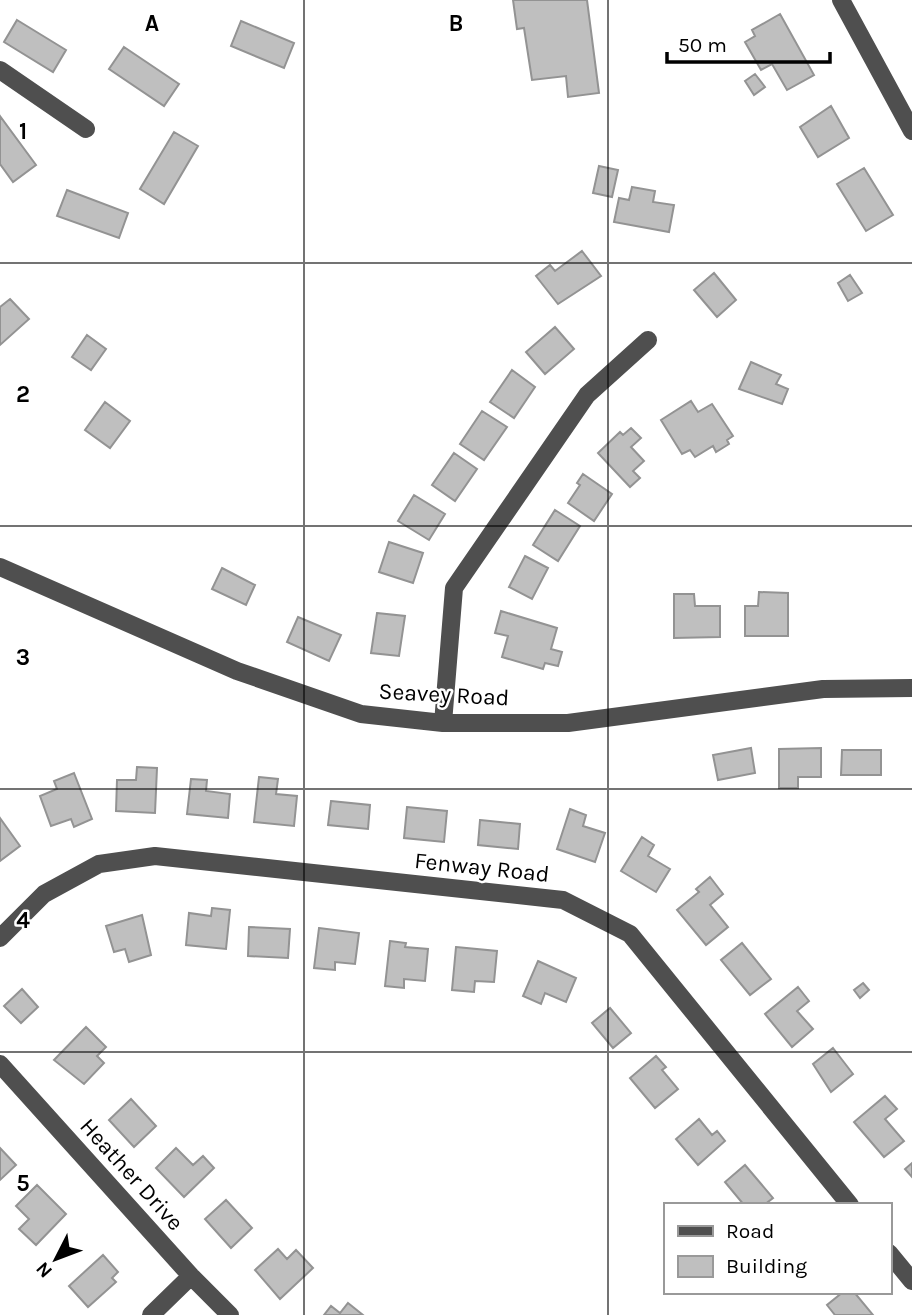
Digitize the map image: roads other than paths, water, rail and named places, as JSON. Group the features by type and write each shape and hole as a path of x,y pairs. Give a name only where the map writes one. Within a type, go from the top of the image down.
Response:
{"street":[{"path":"841,0 912,131"},
{"path":"0,70 86,129"},
{"path":"443,723 454,588 587,395 648,340"},
{"name":"Seavey Road","path":"0,567 237,671 361,714 443,723 568,723 823,689 912,688"},
{"name":"Fenway Road","path":"0,938 44,894 99,864 155,856 563,900 630,934 848,1203"},
{"name":"Heather Drive","path":"0,1064 191,1276 230,1315"},
{"path":"891,1255 912,1281"},
{"path":"151,1315 191,1276"}]}
